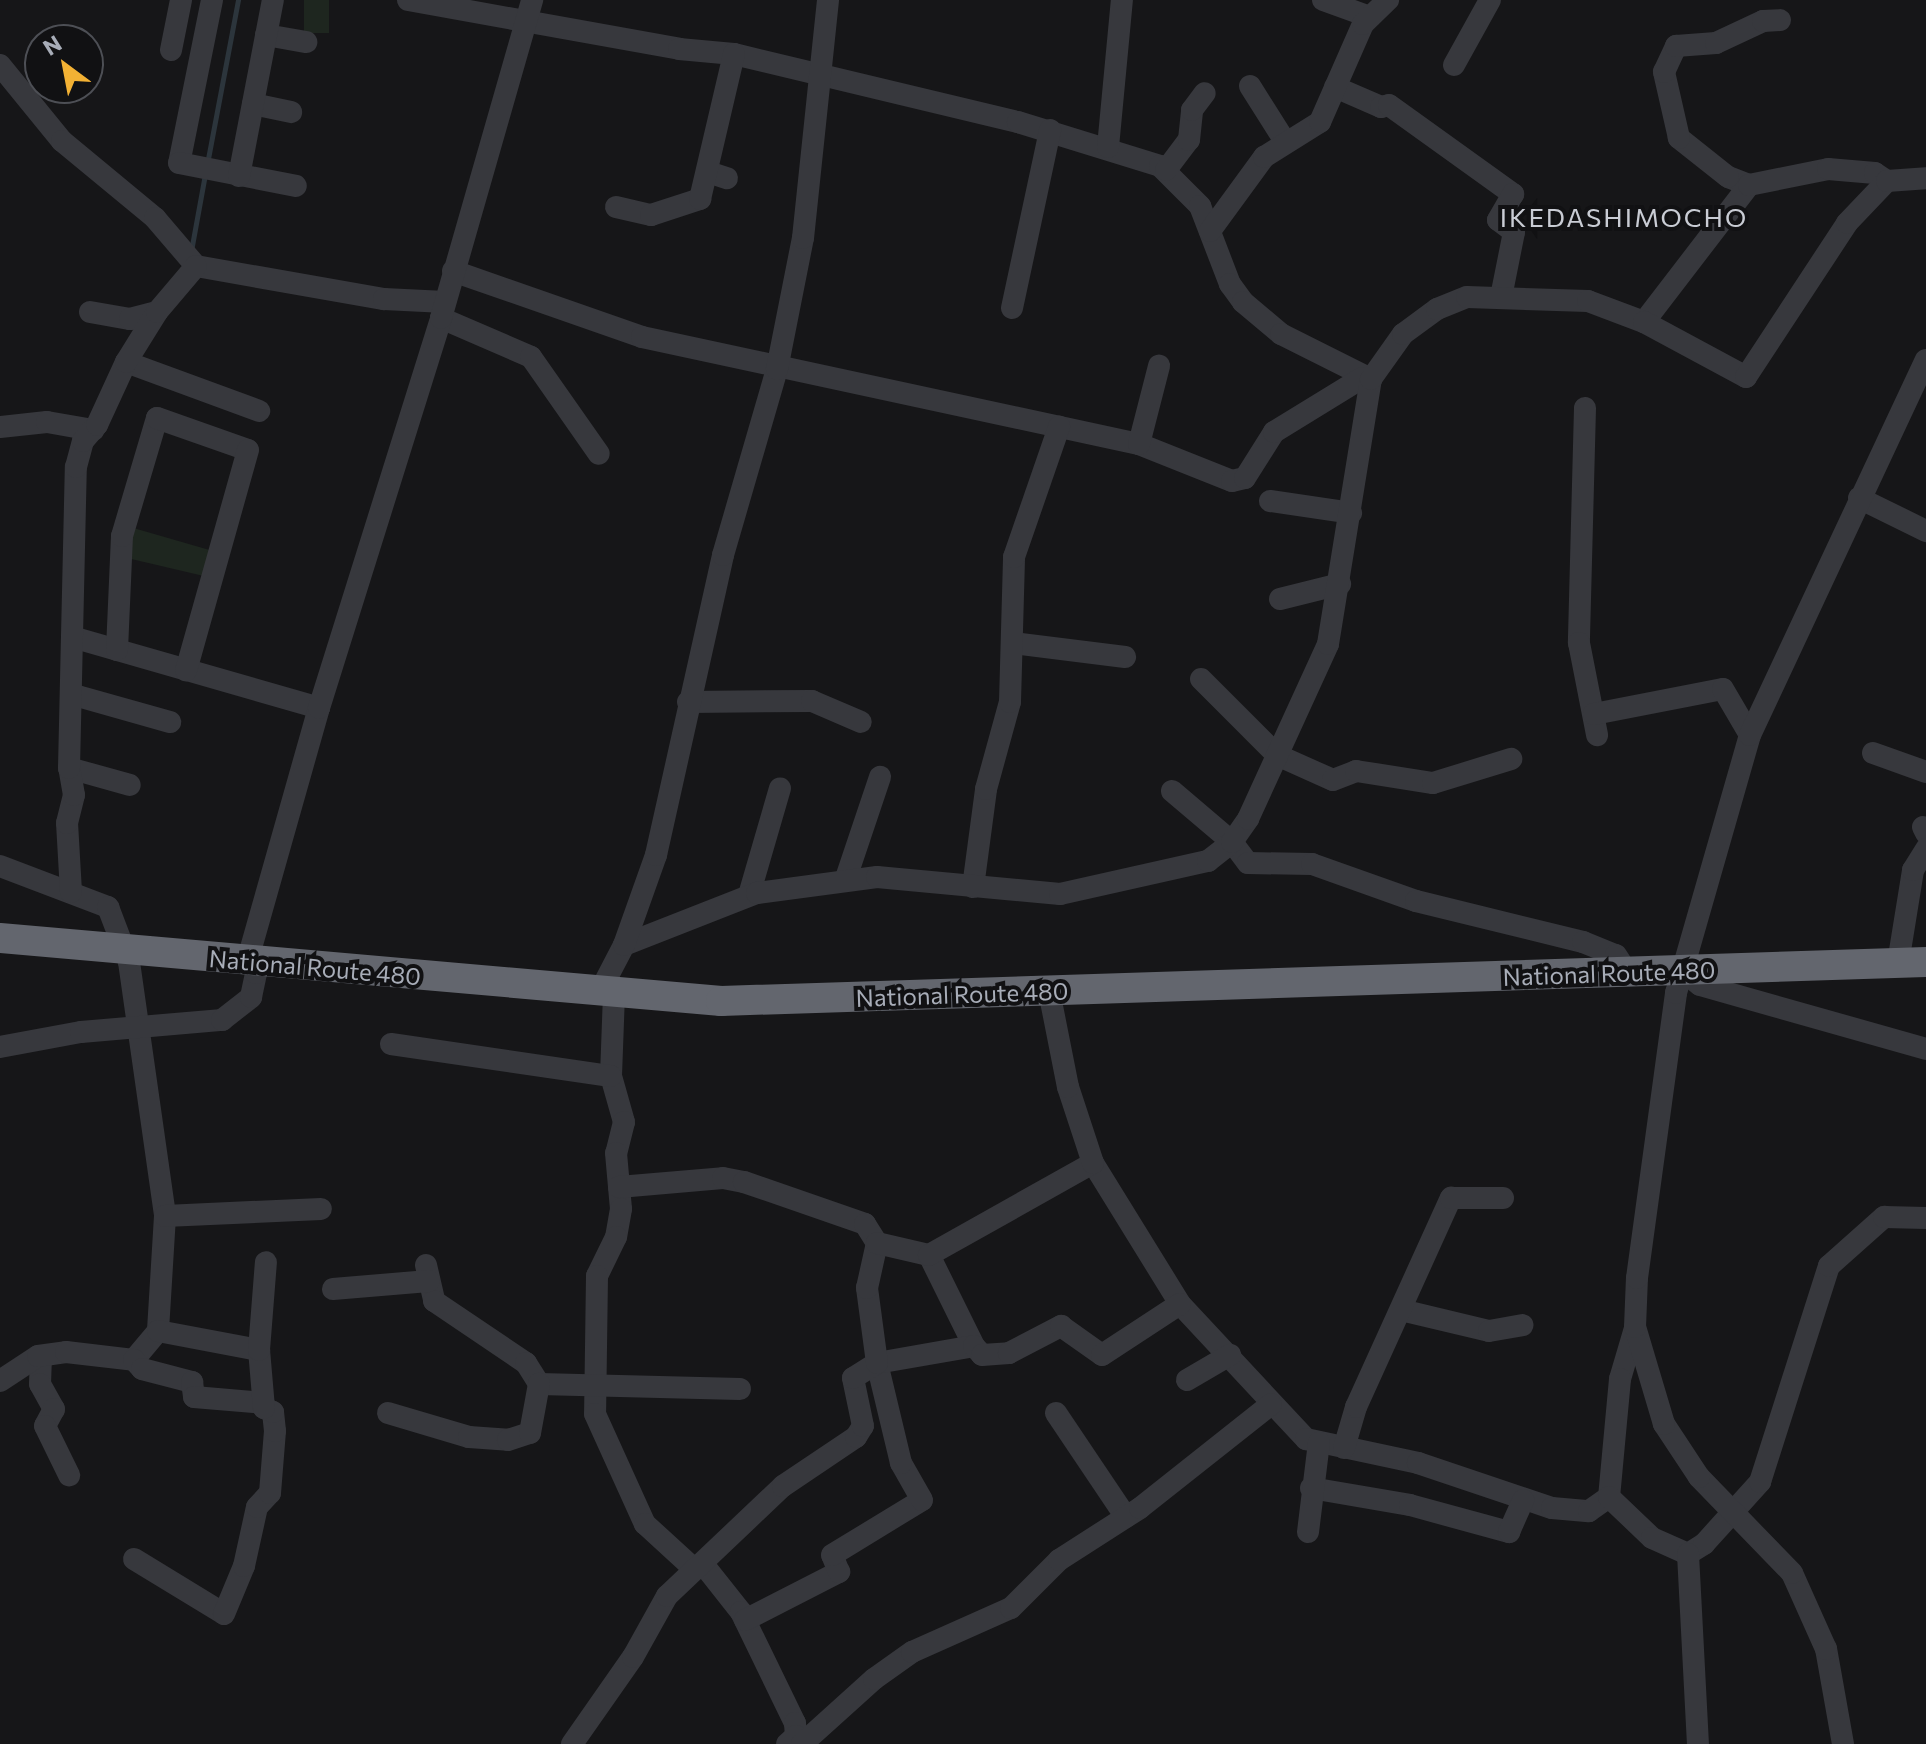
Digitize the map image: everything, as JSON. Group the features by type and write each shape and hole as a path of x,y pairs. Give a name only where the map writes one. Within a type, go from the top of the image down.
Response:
{"highway":[{"name":"National Route 480","path":"0,938 606,994 721,1001 1912,962"}],"street":[{"path":"171,50 181,0"},
{"path":"212,0 179,163 296,186"},
{"path":"239,176 273,0"},
{"path":"408,0 528,24 734,54 1050,130 1108,147 1166,170 1200,206 1230,284 1243,302 1281,334 1367,379"},
{"path":"0,1047 222,1020 251,997 256,973 251,961 319,708 443,310 528,24 532,0"},
{"path":"787,1744 796,1736 795,1723 745,1620 698,1566 645,1524 601,1433 592,1387 597,1276 616,1237 619,1187 616,1153 624,1122 611,1076 606,994 656,855 688,702 711,627 723,555 777,369 803,238 828,0"},
{"path":"1108,147 1122,0"},
{"path":"1323,0 1370,17"},
{"path":"1210,231 1264,157 1320,122 1370,17 1388,0"},
{"path":"1454,65 1490,0"},
{"path":"1780,20 1763,21 1716,43 1676,46 1664,72 1679,138 1728,177 1749,185 1828,169 1875,173 1887,181 1926,178"},
{"path":"266,35 306,42"},
{"path":"616,207 651,215 700,199 718,175 734,54"},
{"path":"2,72 62,141 155,218 196,266 443,310 531,357 599,454"},
{"path":"1250,86 1286,143"},
{"path":"1335,87 1381,107 1389,105 1513,194 1498,220 1514,232 1501,297"},
{"path":"1166,170 1189,140 1192,110 1205,93"},
{"path":"253,104 291,112"},
{"path":"1012,308 1050,130"},
{"path":"453,271 642,337 777,369 1139,444 1232,481 1245,478 1274,432 1367,379 1403,334 1437,309 1467,297 1588,301 1644,322 1746,377 1847,223 1887,181"},
{"path":"1644,322 1749,185"},
{"path":"71,892 67,823 74,795 69,768 74,695 72,637 76,467 83,441 93,430 126,362 157,312 196,266"},
{"path":"90,312 130,319 157,312"},
{"path":"1049,991 1068,1087 1093,1163 1180,1304 1306,1439 1418,1463 1523,1500 1589,1511 1609,1497 1620,1379 1635,1327 1637,1278 1682,970 1750,735 1926,360"},
{"path":"126,362 259,411"},
{"path":"1139,444 1159,366"},
{"path":"624,945 749,895 845,881 877,877 973,887 1073,892 1208,861 1232,842 1277,755 1328,644 1351,513 1367,379"},
{"path":"1585,408 1579,643 1596,725 1723,689 1750,735"},
{"path":"117,650 122,536 157,418 248,450 186,670"},
{"path":"0,426 47,422 93,430"},
{"path":"973,887 986,789 1010,702 1014,557 1059,427"},
{"path":"1859,498 1926,531"},
{"path":"1270,501 1351,513"},
{"path":"1280,599 1340,584"},
{"path":"72,637 319,708"},
{"path":"1013,643 1125,657"},
{"path":"1201,679 1277,755 1333,780 1356,771 1417,784 1511,759"},
{"path":"74,695 170,722"},
{"path":"688,702 812,701 861,722"},
{"path":"1873,753 1918,763"},
{"path":"69,768 130,785"},
{"path":"845,881 880,777"},
{"path":"749,895 780,788"},
{"path":"1172,791 1232,842 1248,863 1312,864 1416,901 1583,942 1616,955 1627,972"},
{"path":"1912,962 1913,870 1925,836"},
{"path":"0,866 108,907 125,949 141,1028 149,1126 165,1216 158,1331 134,1360"},
{"path":"1682,970 1700,985 1926,1049"},
{"path":"391,1044 450,1049 611,1076"},
{"path":"619,1187 723,1178 744,1182 865,1224 877,1243 929,1255 1093,1163"},
{"path":"1344,1448 1356,1407 1451,1198 1503,1198"},
{"path":"165,1216 321,1209"},
{"path":"1688,1554 1704,1544 1760,1482 1829,1266 1884,1217 1926,1218"},
{"path":"745,1620 839,1572 832,1555 922,1500 901,1463 877,1363 867,1288 877,1243"},
{"path":"929,1255 974,1346 982,1355 1009,1353 1061,1326 1102,1355 1180,1304"},
{"path":"134,1559 224,1614 244,1566 257,1507 270,1493 275,1431 273,1412 264,1403 259,1350 266,1262"},
{"path":"333,1289 428,1273 434,1301 526,1363 539,1384 530,1433 508,1440 469,1437 388,1413"},
{"path":"1401,1310 1489,1331 1522,1325"},
{"path":"1635,1327 1664,1424 1699,1477 1792,1573 1815,1617 1843,1744"},
{"path":"158,1331 259,1350"},
{"path":"572,1744 633,1657 667,1596 783,1486 859,1433 863,1426 853,1378 877,1363 974,1346"},
{"path":"0,1381 41,1356 66,1352 134,1360 142,1369 192,1382 194,1397 264,1403"},
{"path":"1187,1380 1230,1355"},
{"path":"41,1356 40,1384 54,1409 45,1426 69,1475"},
{"path":"539,1384 740,1389"},
{"path":"802,1744 874,1679 912,1652 1011,1608 1059,1560 1126,1517 1271,1404"},
{"path":"1056,1413 1126,1517"},
{"path":"859,1433 893,1428"},
{"path":"1308,1532 1311,1488 1319,1443"},
{"path":"1311,1488 1410,1505 1509,1532 1523,1500"},
{"path":"1609,1497 1652,1538 1688,1554"},
{"path":"1688,1554 1698,1744"}],"shaded area":[{"path":"304,0 329,0 329,33 304,33"},
{"path":"130,527 213,551 208,577 127,558"}],"waterway":[{"path":"207,164 238,0"},
{"path":"191,251 205,174"}],"district":[{"name":"IKEDASHIMOCHO","path":"1624,217"}]}
